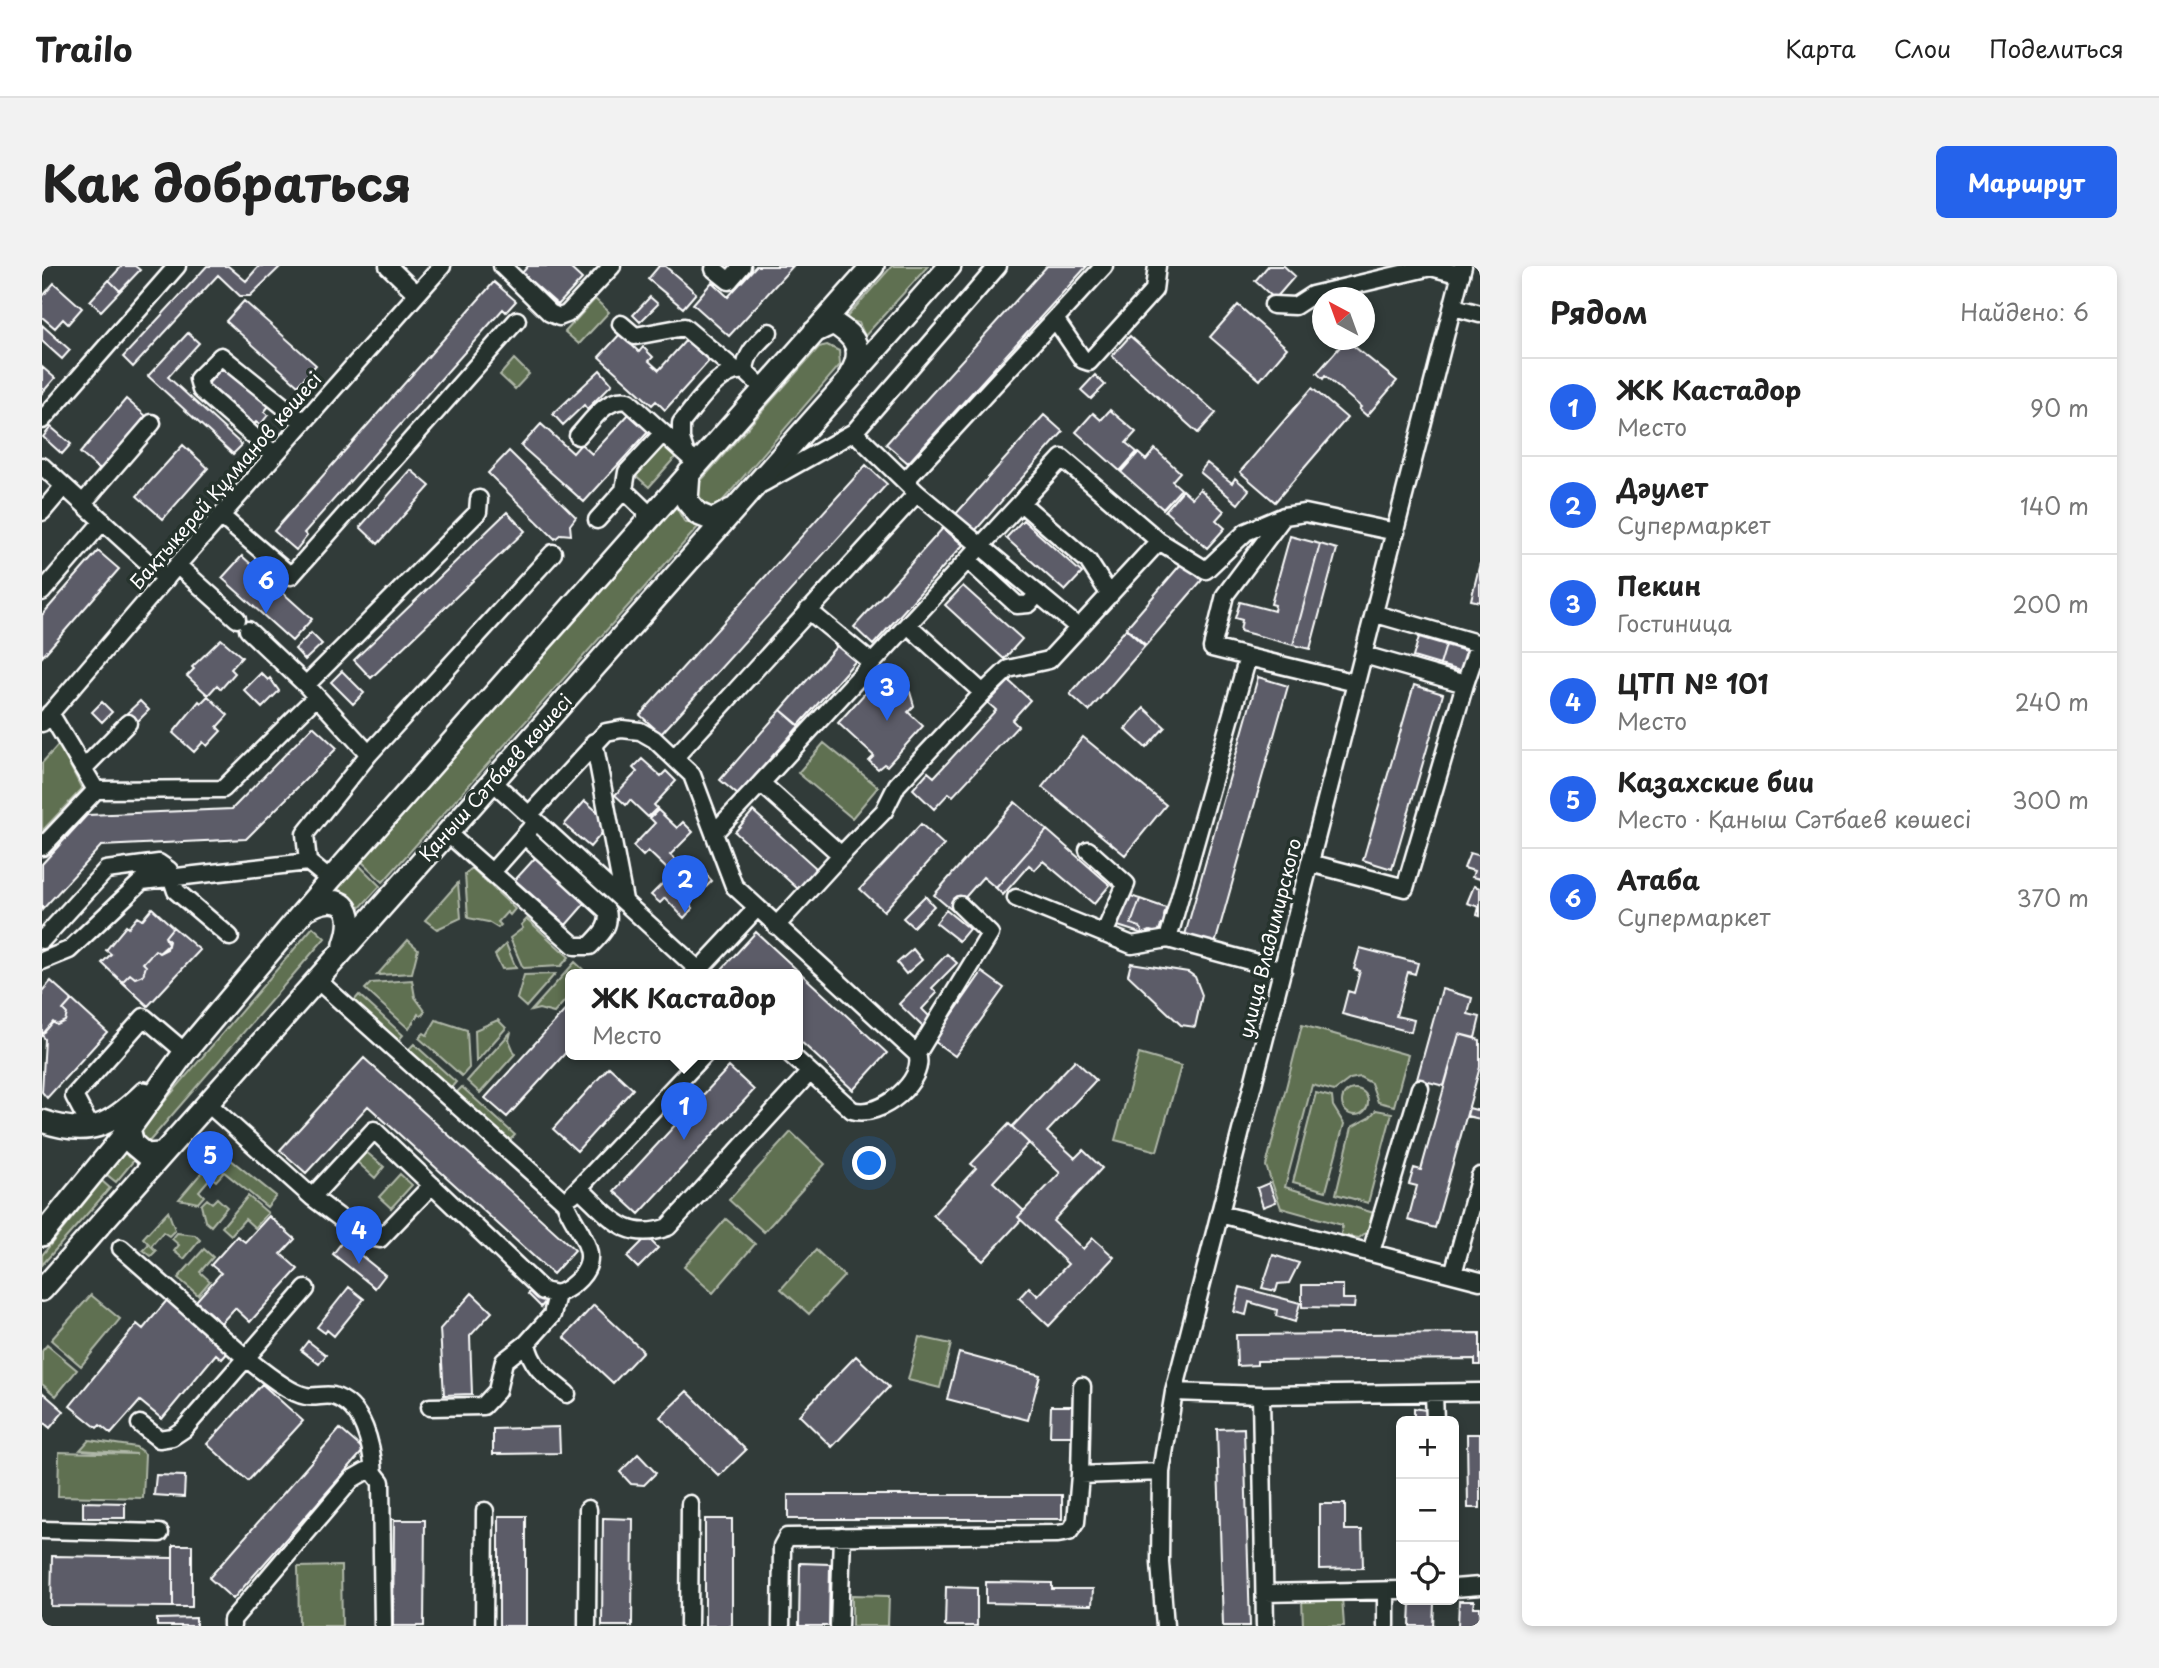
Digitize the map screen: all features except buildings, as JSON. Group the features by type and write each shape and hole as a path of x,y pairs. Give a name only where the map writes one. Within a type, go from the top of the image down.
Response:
{"main road":[{"path":"42,1235 129,1129 185,1052 304,910 651,516 691,464 764,389 873,266"},
{"name":"Қаныш Сәтбаев көшесі","path":"42,1290 206,1101 950,266"},
{"path":"812,334 833,323 849,332 856,345 858,362 845,383"},
{"path":"691,464 687,500 698,513 713,520 735,508"},
{"path":"304,910 322,900 333,899 344,906 351,917 351,927 344,946"},
{"path":"42,1121 69,1130 92,1128 112,1119 130,1107 185,1052"},
{"path":"129,1129 133,1144 146,1155 160,1154"}],"street":[{"path":"42,420 177,266"},
{"path":"387,266 417,294"},
{"name":"Бақтыкерей Құлманов көшесі","path":"46,718 177,565 442,266"},
{"path":"502,266 550,313 559,317 567,314 612,266"},
{"path":"714,269 729,281 742,266"},
{"path":"752,489 853,432 998,266"},
{"path":"674,757 808,610 1055,319 1104,266"},
{"path":"1055,319 1083,360 1089,362 1154,290 1157,266"},
{"path":"1273,305 1295,306 1312,295 1431,267 1462,270"},
{"name":"улица Владимирского","path":"1165,1626 1160,1563 1161,1472 1174,1392 1376,614 1462,270"},
{"path":"1454,307 1480,314"},
{"path":"220,516 291,576 517,320"},
{"path":"621,324 635,336 684,327 764,389"},
{"path":"691,464 681,439 681,423 724,375 739,370 748,354 769,332"},
{"path":"275,454 201,390 198,379 222,356 303,422"},
{"path":"578,436 607,405 617,399 628,401 663,433 691,464"},
{"path":"83,503 152,424"},
{"path":"853,432 981,547 1079,628"},
{"path":"597,520 625,491 627,472 663,433"},
{"path":"714,833 1062,458 1159,541 1206,570 1246,532 1284,516 1304,513 1396,532"},
{"path":"42,466 166,579"},
{"path":"42,512 64,486"},
{"path":"625,491 651,516"},
{"path":"42,847 96,790 223,789 478,512 479,499"},
{"path":"1021,503 1088,561 1110,594"},
{"path":"1284,516 1225,595 1212,648 1356,684"},
{"path":"42,592 103,521"},
{"path":"775,926 884,811 897,785 983,693 1008,669 1049,660 1159,541"},
{"path":"330,880 308,862 305,834 369,754 553,553"},
{"path":"968,561 1017,604 1029,604 1038,594"},
{"path":"177,565 243,624 311,691 369,754"},
{"path":"808,610 872,663"},
{"path":"1310,863 1405,888 1479,644 1376,614"},
{"path":"908,625 983,693"},
{"path":"1364,655 1465,684"},
{"path":"1168,939 1248,657"},
{"path":"46,718 85,767 96,790"},
{"path":"85,767 128,723"},
{"path":"492,872 525,836 533,818 594,742 606,732 622,729 640,731 674,757 692,775 734,886 917,1054 921,1063 918,1073 889,1103 878,1111 864,1114 852,1110 797,1060"},
{"path":"594,742 624,900"},
{"path":"492,781 698,969"},
{"path":"761,783 841,855"},
{"path":"446,832 575,946 590,946 606,928 609,920 607,911 600,901 525,836"},
{"path":"1088,850 1126,884 1104,934"},
{"path":"42,961 69,950 142,881 308,862"},
{"path":"42,940 106,870 159,863 166,864 176,891 230,937"},
{"path":"1016,898 1132,946 1168,939 1283,970"},
{"path":"917,1054 990,933 960,905"},
{"path":"704,969 756,909"},
{"path":"313,1197 374,1130 543,1291 557,1294 569,1289 587,1270 591,1259 588,1243 570,1218 565,1202 316,979"},
{"path":"92,1128 74,1097 144,1017 185,1052"},
{"path":"565,1202 699,1060"},
{"path":"579,1188 621,1226 635,1233 652,1233 668,1227 810,1072"},
{"path":"1371,1252 1420,1088"},
{"path":"206,1101 313,1197 364,1236 380,1239 432,1185"},
{"path":"1452,1273 1480,1176"},
{"path":"1220,1214 1480,1281"},
{"path":"121,1248 269,1376 305,1396 331,1395 347,1402 362,1422 373,1450 374,1473 381,1482 382,1489 383,1626"},
{"path":"140,1424 159,1439 172,1437 184,1429 306,1289"},
{"path":"430,1407 484,1406 497,1391 505,1361 527,1343 552,1315 557,1294"},
{"path":"527,1343 529,1356 536,1367 567,1394"},
{"path":"780,1626 782,1545 787,1537 1069,1532 1076,1522 1082,1386"},
{"path":"1174,1392 1261,1395 1480,1392"},
{"path":"1434,1393 1435,1416"},
{"path":"1261,1395 1265,1626"},
{"path":"1080,1475 1161,1472"},
{"path":"232,1626 232,1620 352,1479 358,1473 374,1473"},
{"path":"689,1626 690,1504"},
{"path":"587,1626 588,1509"},
{"path":"484,1626 485,1511"},
{"path":"42,1530 160,1533"},
{"path":"839,1626 842,1536"},
{"path":"1459,1587 1480,1586"},
{"path":"1265,1592 1393,1590 1386,1626"}],"green space":[{"path":"892,266 928,266 865,336 859,323 845,319"},
{"path":"595,299 609,312 579,344 565,332"},
{"path":"827,345 839,351 840,365 719,505 712,507 700,500 696,492 698,484 819,347"},
{"path":"514,359 529,374 515,389 500,375"},
{"path":"661,442 677,455 649,487 634,474"},
{"path":"676,507 684,521 698,527 383,882 360,860"},
{"path":"824,743 878,787 852,818 798,773"},
{"path":"59,744 82,789 42,831 42,763"},
{"path":"357,863 380,886 357,911 349,896 332,890"},
{"path":"472,868 515,909 510,915 507,912 498,922 501,925 498,928 488,922 468,918 465,874"},
{"path":"458,883 461,918 437,929 425,920"},
{"path":"527,919 569,957 561,966 523,968 510,938 523,928 521,925"},
{"path":"313,927 325,938 147,1144 136,1135"},
{"path":"408,940 418,949 412,973 377,975"},
{"path":"506,944 516,968 502,969 495,955"},
{"path":"575,962 583,969 569,969"},
{"path":"565,973 565,1001 554,1013 539,1009 531,1011"},
{"path":"555,974 526,1007 517,999 524,975"},
{"path":"412,980 415,997 425,1011 421,1016 418,1014 409,1029 365,989 371,983"},
{"path":"359,995 403,1035 397,1042 353,1002"},
{"path":"436,1020 467,1030 469,1068 462,1076 419,1038 424,1033 427,1035"},
{"path":"498,1020 506,1028 476,1062 475,1030"},
{"path":"1302,1025 1408,1055 1394,1106 1378,1102 1371,1083 1360,1077 1350,1079 1334,1091 1312,1085 1285,1187 1374,1213 1369,1230 1359,1238 1341,1235 1342,1225 1281,1208 1266,1166"},
{"path":"511,1032 509,1040 515,1054 480,1093 467,1081"},
{"path":"414,1044 456,1082 450,1089 408,1050"},
{"path":"1139,1054 1181,1066 1157,1151 1115,1140"},
{"path":"462,1087 515,1135 509,1141 456,1093"},
{"path":"1355,1089 1364,1093 1368,1102 1364,1111 1355,1115 1346,1111 1342,1102 1346,1093"},
{"path":"1316,1093 1332,1097 1333,1106 1344,1124 1326,1191 1293,1182"},
{"path":"1376,1110 1392,1113 1368,1203 1336,1194 1352,1127 1370,1117"},
{"path":"791,1132 825,1164 764,1232 729,1200"},
{"path":"124,1151 128,1157 135,1159 116,1182 106,1174"},
{"path":"220,1151 276,1196 267,1207 224,1172 216,1181 211,1177 199,1191 204,1196 198,1203 179,1199"},
{"path":"365,1151 384,1167 375,1178 356,1161"},
{"path":"400,1174 412,1185 391,1208 379,1197"},
{"path":"102,1181 110,1188 42,1265 42,1255"},
{"path":"248,1196 268,1213 255,1228 245,1219 231,1235 222,1227"},
{"path":"217,1198 227,1207 211,1226 205,1221 201,1205 207,1199 212,1203"},
{"path":"168,1211 175,1230 169,1236 163,1232 151,1246 156,1251 151,1256 143,1250 149,1244 143,1238"},
{"path":"726,1219 755,1244 713,1293 684,1267"},
{"path":"177,1233 195,1235 200,1240 184,1259 174,1251 179,1245 172,1239"},
{"path":"204,1249 213,1257 200,1272 210,1281 198,1295 178,1278"},
{"path":"816,1250 844,1276 809,1314 781,1289"},
{"path":"91,1295 120,1319 81,1366 51,1340"},
{"path":"919,1337 951,1344 940,1388 908,1380"},
{"path":"47,1345 77,1370 56,1396 42,1384 42,1351"},
{"path":"89,1440 136,1447 145,1454 143,1498 58,1496 59,1452 137,1454 80,1450"},
{"path":"341,1566 342,1626 299,1626 298,1567"},
{"path":"852,1595 889,1596 888,1626 852,1626"},
{"path":"1342,1597 1344,1626 1303,1626 1302,1599"}],"place":[{"name":"Атаба","path":"266,614"},
{"name":"Пекин","path":"887,721"},
{"name":"Дәулет","path":"685,913"},
{"name":"ЖК Кастадор","path":"684,1140"},
{"name":"Казахские бии","path":"210,1189"},
{"name":"ЦТП № 101","path":"359,1264"}]}
